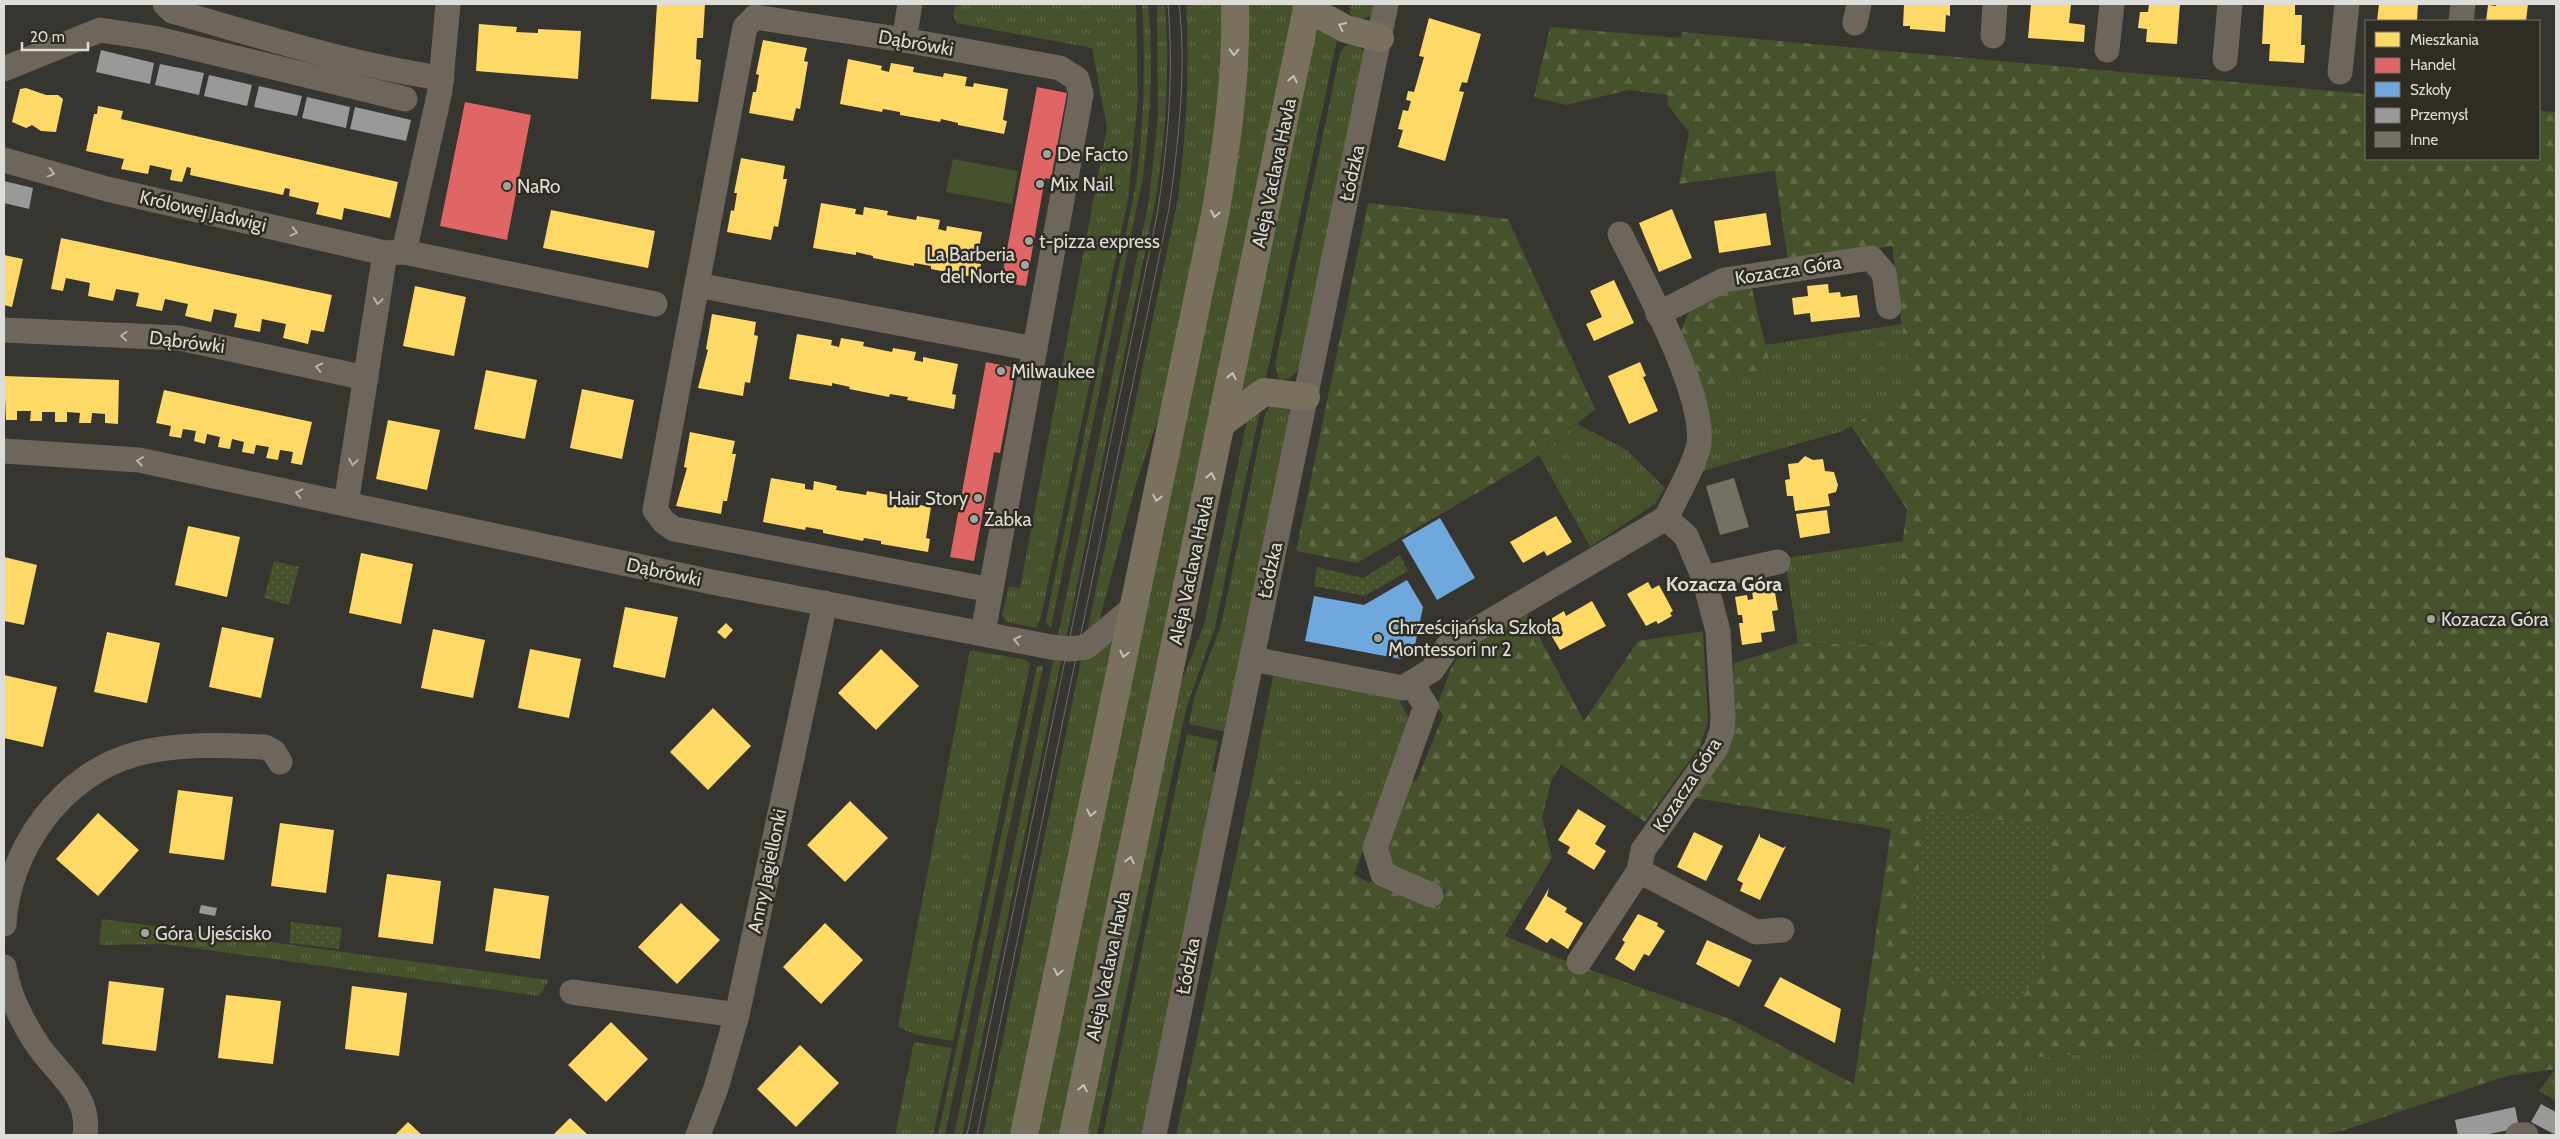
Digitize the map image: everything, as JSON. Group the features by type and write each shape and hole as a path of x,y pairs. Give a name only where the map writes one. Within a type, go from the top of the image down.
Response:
{"main road":[{"path":"1024,1135 1216,210 1228,139 1233,79 1234,4"},
{"path":"1308,6 1346,29 1380,38"},
{"name":"Aleja Vaclava Havla","path":"1073,1135 1308,6"},
{"path":"1222,423 1264,392 1306,397"}],"street":[{"path":"165,4 172,11 285,42 402,72 442,78"},
{"path":"346,504 366,378 394,252 442,78 448,4"},
{"path":"904,40 910,4"},
{"name":"Łódzka","path":"1154,1135 1386,4"},
{"path":"1993,36 1995,4"},
{"path":"2107,50 2112,4"},
{"path":"2224,59 2230,4"},
{"path":"2340,72 2347,4"},
{"path":"2462,20 2463,4"},
{"name":"Dąbrówki","path":"983,633 991,590 1035,349 1081,94 1077,79 1060,68 755,16 745,27 655,510 664,522 674,529 991,590"},
{"path":"4,69 90,34 108,31 153,38 405,99"},
{"name":"Królowej Jadwigi","path":"4,160 107,189 394,252 655,304"},
{"path":"1252,659 1403,688 1432,670 1448,646 1666,518 1699,445 1698,429 1687,380 1620,234"},
{"name":"Kozacza Góra","path":"1658,314 1724,280 1871,258 1884,273 1889,307"},
{"path":"697,286 1035,349"},
{"name":"Dąbrówki","path":"4,330 179,338 366,378"},
{"name":"Dąbrówki","path":"4,451 138,460 693,578 1051,647 1079,648 1092,642 1134,606"},
{"name":"Kozacza Góra","path":"1580,962 1639,871 1644,850 1716,748 1722,731 1718,631 1704,578 1686,536 1666,518"},
{"path":"1704,578 1778,562"},
{"name":"Anny Jagiellonki","path":"698,1135 716,1088 737,1015 825,603"},
{"path":"1411,683 1426,706 1375,848 1383,874 1431,895"},
{"path":"4,924 9,886 22,853 36,829 69,793 84,780 107,766 135,754 178,746 265,747 274,752 280,762"},
{"path":"1639,871 1756,932 1782,930"},
{"path":"4,967 8,989 21,1019 80,1099 86,1124 85,1135"},
{"path":"572,992 737,1015"},
{"path":"2518,1135 2526,1135"}],"green space":[{"path":"956,4 1136,4 1138,98 1128,199 1041,617 1036,628 1007,622 1002,616 1009,586 1020,588 1107,128 1092,48 957,23 953,16"},
{"path":"1142,4 1148,4 1151,47 1148,134 1143,177 1051,628 1046,624 1046,620 1136,184 1144,94"},
{"path":"1157,4 1165,4 1167,79 1162,153 1155,203 1066,639 1057,640 1149,200 1158,117"},
{"path":"1186,4 1223,4 1219,95 1211,167 1164,401 1135,487 1100,618 1086,637 1178,198 1183,149 1188,53"},
{"path":"1248,4 1296,4 1060,1135 1036,1135 1233,190 1244,111"},
{"path":"1350,4 1377,4 1373,15 1359,20 1350,14"},
{"path":"1317,26 1338,35 1265,383 1239,400"},
{"path":"1550,27 1681,38 1682,32 2365,94 2365,160 2540,160 2540,111 2556,112 2556,1069 2507,1076 2345,1130 2321,1135 2148,1135 2162,1048 2028,1058 2022,1135 1176,1135 1254,773 1383,799 1354,874 1369,883 1370,881 1437,908 1446,891 1395,870 1383,844 1406,785 1417,780 1443,716 1437,706 1452,666 1465,650 1527,614 1584,721 1638,641 1703,631 1708,722 1700,746 1645,822 1561,764 1551,782 1542,817 1552,858 1505,936 1571,963 1730,1019 1854,1084 1891,829 1694,798 1730,746 1734,663 1798,643 1888,645 1907,509 1851,426 1910,392 1892,246 1788,262 1775,171 1679,184 1689,132 1667,104 1668,95 1629,90 1566,105 1534,97"},
{"path":"1354,41 1365,53 1301,367 1290,378 1279,381 1275,364 1340,53 1344,47"},
{"path":"953,159 1018,171 1012,204 946,192"},
{"path":"1368,203 1508,219 1595,409 1530,462 1357,563 1296,551"},
{"path":"1751,285 1771,368 1702,388 1681,331 1691,306 1734,288"},
{"path":"1902,324 1910,392 1843,431 1703,471 1712,441 1711,424 1702,388 1770,368 1765,345"},
{"path":"1275,399 1288,408 1291,416 1226,732 1189,724 1194,698 1221,625 1265,414"},
{"path":"1262,401 1215,627 1186,709 1097,1135 1086,1135 1179,688 1204,625 1248,418"},
{"path":"1577,424 1627,450 1665,488 1656,503 1590,547 1539,455"},
{"path":"1903,541 1888,645 1798,643 1785,558"},
{"path":"1400,555 1408,571 1364,596 1314,586 1317,567 1363,578"},
{"path":"274,561 299,567 289,605 264,598"},
{"path":"1115,629 1011,1135 983,1135 1082,655"},
{"path":"970,650 1026,660 1030,664 953,1041 917,1035 898,1027"},
{"path":"1054,656 1062,657 962,1135 954,1135"},
{"path":"1037,666 1043,666 945,1135 938,1135"},
{"path":"1273,676 1399,700 1411,722 1383,799 1254,773"},
{"path":"1187,734 1218,741 1212,771 1219,773 1144,1135 1103,1135"},
{"path":"1927,810 2054,827 2043,952 2035,979 2015,1004 1924,974 1912,961 1908,944"},
{"path":"102,919 549,980 539,996 164,944 99,945"},
{"path":"291,922 342,928 339,949 289,943"},
{"path":"914,1042 952,1048 933,1135 895,1135"},
{"path":"2163,1048 2148,1135 2022,1135 2028,1058"},
{"path":"2556,1069 2556,1101 2539,1091"}],"building: Mieszkania":[{"path":"657,4 705,4 703,38 697,38 696,59 701,60 698,102 651,99"},
{"path":"1904,4 1950,4 1950,16 1946,15 1945,32 1910,29 1910,26 1903,26"},
{"path":"2031,4 2071,4 2069,23 2085,25 2084,42 2028,38"},
{"path":"2149,4 2180,4 2177,44 2146,42 2147,29 2138,28 2140,12 2148,12"},
{"path":"2264,4 2295,4 2295,15 2302,15 2301,45 2305,45 2304,63 2269,61 2270,44 2262,44"},
{"path":"2379,4 2418,4 2417,20 2377,20"},
{"path":"2496,4 2528,4 2526,20 2486,20 2488,5 2496,6"},
{"path":"1429,18 1481,34 1467,83 1462,82 1459,91 1464,92 1445,161 1398,147 1403,130 1398,129 1403,110 1408,111 1411,101 1406,100 1408,91 1414,92 1424,57 1419,56"},
{"path":"479,24 517,27 516,32 538,33 538,29 581,31 578,79 476,71"},
{"path":"763,40 807,48 804,61 808,62 800,109 796,108 793,121 749,113 753,92 756,92 759,75 756,74"},
{"path":"848,59 882,66 881,70 889,72 891,63 914,67 913,72 943,77 944,73 967,77 965,86 973,87 974,83 1008,89 1003,120 1007,121 1004,134 958,125 958,123 941,119 940,122 900,115 900,112 883,109 882,112 840,104"},
{"path":"26,88 46,95 58,95 63,99 56,132 41,131 32,125 26,128 12,122 20,89"},
{"path":"98,106 123,111 121,119 398,182 390,218 344,208 342,220 316,214 319,203 289,196 290,189 285,188 283,195 190,175 191,168 187,167 182,182 170,180 172,170 150,165 148,174 121,169 124,159 86,151 94,114 97,114"},
{"path":"741,158 785,166 783,179 787,179 778,227 774,226 771,240 727,232 731,210 734,211 737,193 734,193"},
{"path":"821,203 856,209 855,214 863,215 864,207 888,211 887,215 916,220 917,216 940,220 938,229 946,231 947,226 982,232 976,263 981,264 978,278 931,269 931,266 914,263 914,266 873,258 873,256 856,252 856,255 813,248"},
{"path":"1672,209 1692,258 1659,272 1639,223"},
{"path":"551,210 655,231 648,268 543,248"},
{"path":"1766,213 1771,245 1719,253 1714,221"},
{"path":"61,238 332,295 324,332 311,330 308,344 283,338 286,324 262,319 260,332 234,327 237,314 214,309 211,322 185,316 188,304 165,299 162,311 136,306 139,293 116,289 113,301 88,296 90,283 66,278 63,291 51,289"},
{"path":"4,255 23,259 12,307 4,305"},
{"path":"1614,280 1634,323 1594,341 1586,324 1602,317 1590,291"},
{"path":"1828,284 1829,293 1840,292 1841,297 1857,295 1860,317 1811,322 1810,313 1794,315 1792,298 1808,296 1807,286"},
{"path":"415,286 466,297 454,356 403,346"},
{"path":"712,314 756,322 754,335 758,336 750,383 745,382 743,396 698,388 708,350 706,349"},
{"path":"797,334 832,340 831,345 839,347 841,338 864,342 863,346 892,352 893,348 916,352 914,360 923,362 923,357 958,364 952,394 956,395 954,409 907,400 908,397 890,394 889,397 849,389 850,387 832,383 832,386 789,379"},
{"path":"1640,362 1646,376 1643,377 1658,411 1629,424 1608,376"},
{"path":"486,370 537,380 525,439 474,429"},
{"path":"4,376 119,380 118,424 105,423 105,414 92,413 91,423 79,423 80,413 67,412 67,422 55,422 55,412 42,412 42,421 30,421 31,411 17,411 17,420 6,420"},
{"path":"582,389 634,400 622,459 570,448"},
{"path":"164,390 312,422 302,465 291,463 293,452 280,450 278,460 266,458 269,447 256,445 254,454 242,452 244,442 232,439 230,449 218,447 220,437 207,434 205,444 194,441 196,431 183,429 181,438 169,436 171,426 156,423"},
{"path":"388,420 440,430 427,490 376,479"},
{"path":"690,432 735,441 732,454 736,454 727,501 723,501 721,514 676,506 687,468 684,467"},
{"path":"1805,456 1813,460 1823,459 1825,471 1834,472 1838,485 1836,492 1828,494 1830,506 1795,511 1793,496 1787,496 1785,480 1790,479 1788,464 1798,463"},
{"path":"771,478 805,484 805,489 813,490 814,481 837,486 836,490 866,495 867,491 889,495 888,504 896,505 897,501 931,507 926,538 930,539 928,552 881,544 881,541 864,538 863,541 823,533 823,530 806,527 805,530 763,522"},
{"path":"1827,510 1830,533 1800,538 1796,514"},
{"path":"1556,516 1572,542 1547,556 1544,551 1523,563 1510,542"},
{"path":"188,526 240,537 227,597 175,585"},
{"path":"361,553 413,564 401,624 349,613"},
{"path":"4,557 37,565 24,625 4,621"},
{"path":"1648,582 1652,589 1659,585 1673,611 1670,613 1672,616 1658,624 1656,621 1646,626 1627,594"},
{"path":"1774,587 1778,610 1772,611 1775,631 1761,633 1762,642 1742,645 1739,623 1743,623 1742,615 1738,615 1735,597 1747,595 1748,600 1753,599 1752,591"},
{"path":"1592,601 1606,626 1560,650 1544,623 1564,611 1566,616"},
{"path":"625,607 678,617 665,678 613,667"},
{"path":"726,623 733,630 725,639 717,632"},
{"path":"222,627 274,638 261,698 209,687"},
{"path":"433,629 485,640 473,698 421,688"},
{"path":"107,632 160,643 147,703 94,692"},
{"path":"530,649 581,659 569,718 518,708"},
{"path":"881,649 919,686 876,730 838,693"},
{"path":"4,675 57,687 43,747 4,738"},
{"path":"713,708 751,746 708,790 670,752"},
{"path":"178,790 233,797 224,860 169,853"},
{"path":"850,801 888,838 845,882 807,845"},
{"path":"1578,809 1606,826 1595,844 1606,851 1594,870 1567,853 1570,847 1558,840"},
{"path":"98,813 139,850 98,896 56,859"},
{"path":"280,823 334,830 326,893 271,886"},
{"path":"1694,832 1723,846 1706,881 1677,867"},
{"path":"1760,833 1760,837 1783,848 1786,846 1760,900 1740,891 1743,883 1737,880"},
{"path":"387,874 441,881 433,944 378,937"},
{"path":"494,888 549,896 540,959 485,951"},
{"path":"1549,888 1547,896 1567,908 1565,912 1583,923 1568,949 1551,938 1547,943 1525,929"},
{"path":"681,903 720,940 677,984 638,947"},
{"path":"1638,914 1658,923 1657,926 1665,931 1649,956 1644,954 1634,971 1615,959 1625,942 1622,940"},
{"path":"825,923 863,960 821,1004 783,967"},
{"path":"1707,940 1752,960 1739,987 1696,964"},
{"path":"1780,977 1841,1009 1835,1043 1764,1006"},
{"path":"109,981 164,988 156,1051 102,1044"},
{"path":"352,986 407,993 399,1056 345,1049"},
{"path":"226,995 281,1001 273,1064 218,1058"},
{"path":"611,1022 648,1059 606,1102 568,1065"},
{"path":"800,1045 839,1083 796,1127 757,1089"},
{"path":"570,1118 588,1135 553,1135"},
{"path":"408,1122 422,1135 395,1135"}],"building: Handel":[{"path":"1037,87 1067,93 1051,179 1045,178 1026,286 1001,282"},
{"path":"465,102 531,115 507,240 440,226"},
{"path":"986,362 1016,368 1000,453 994,452 974,561 950,557"}],"building: Szkoły":[{"path":"1440,518 1475,578 1437,600 1402,540"},
{"path":"1407,580 1423,607 1414,650 1401,659 1305,641 1314,596 1364,605"}],"building: Przemysł":[{"path":"101,50 154,63 150,84 96,72"},
{"path":"160,64 204,73 199,95 155,85"},
{"path":"209,75 252,85 247,106 204,96"},
{"path":"259,86 302,96 297,116 254,107"},
{"path":"307,97 350,107 346,128 302,118"},
{"path":"355,107 411,120 406,141 350,129"},
{"path":"4,181 33,188 29,209 4,203"},
{"path":"201,905 217,908 215,916 199,913"},
{"path":"2541,1104 2556,1112 2556,1135 2531,1122"},
{"path":"2515,1107 2519,1128 2484,1135 2458,1135 2455,1120"}],"building: Inne":[{"path":"1734,478 1749,527 1720,535 1706,486"}],"tram line":[{"path":"967,1135 1157,215 1169,110 1170,31 1168,4"},
{"path":"977,1135 1169,209 1182,80 1179,4"}],"place":[{"name":"De Facto","path":"1047,154"},
{"name":"Mix Nail","path":"1040,184"},
{"name":"NaRo","path":"507,186"},
{"name":"t-pizza express","path":"1029,241"},
{"name":"La Barberia del Norte","path":"1025,265"},
{"name":"Milwaukee","path":"1001,371"},
{"name":"Hair Story","path":"978,498"},
{"name":"Żabka","path":"974,519"},
{"name":"Kozacza Góra","path":"2431,619"},
{"name":"Chrześcijańska Szkoła Montessori nr 2","path":"1378,638"},
{"name":"Góra Ujeścisko","path":"145,933"}],"district":[{"name":"Kozacza Góra","path":"1724,584"}]}
